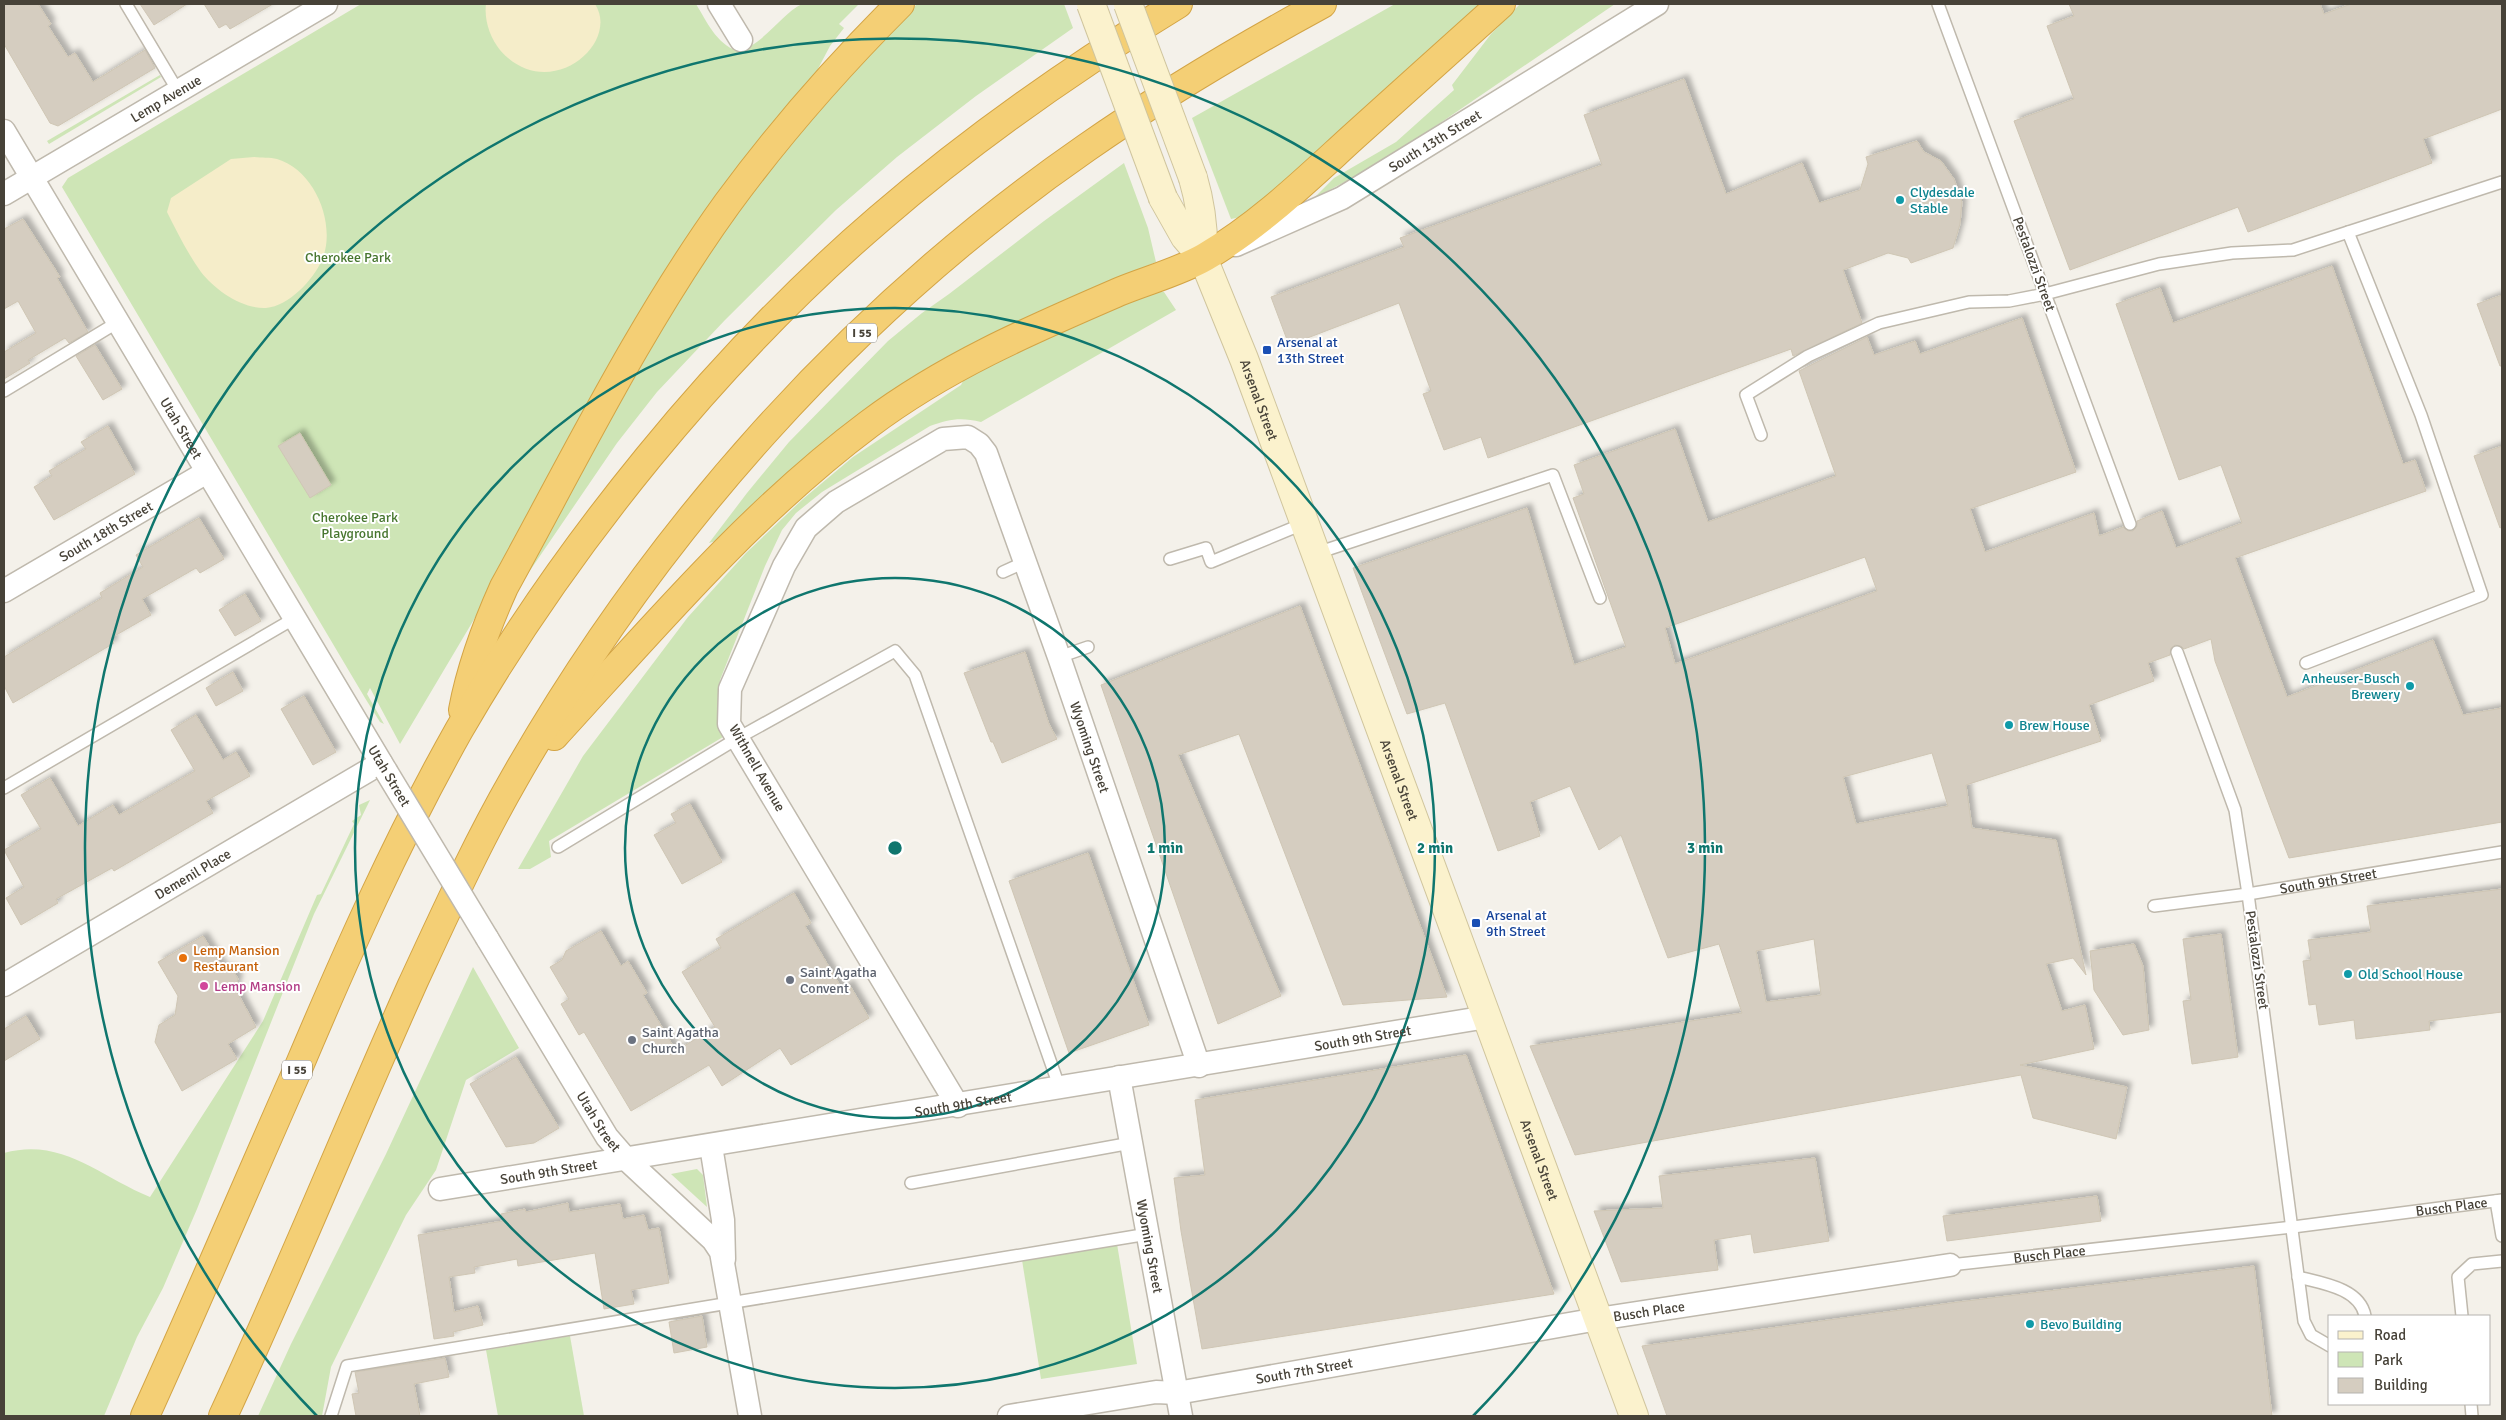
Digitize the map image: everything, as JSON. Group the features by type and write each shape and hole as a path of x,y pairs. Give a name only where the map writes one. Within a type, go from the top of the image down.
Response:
{"highway":[{"path":"460,729 474,662 487,623 504,587 621,375 674,285 727,205 782,133 848,56 900,4"},
{"name":"I 55","path":"145,1416 343,964 385,873 460,729 548,589 623,490 701,395 788,304 877,220 973,142 1071,71 1178,4"},
{"name":"I 55","path":"223,1416 430,947 514,779 577,674 648,574 724,478 805,388 894,301 986,223 1084,149 1188,81 1322,4"},
{"path":"514,779 755,520 869,423 926,384 1005,342 1156,276 1203,258 1241,233 1290,194 1501,4"}],"main road":[{"name":"Arsenal Street","path":"1090,4 1163,198 1185,237 1203,258 1244,359 1634,1416"},
{"name":"Arsenal Street","path":"1128,4 1200,201 1204,229 1203,258"}],"street":[{"name":"Lemp Avenue","path":"4,194 324,4"},
{"path":"719,4 741,40"},
{"name":"South 13th Street","path":"1203,258 1289,223 1342,198 1656,4"},
{"name":"Utah Street","path":"4,131 599,1126 627,1160 713,1240 724,1260 750,1416"},
{"name":"Wyoming Street","path":"968,437 979,444 986,453 1059,657 1199,1066"},
{"name":"Withnell Avenue","path":"958,1106 729,724 730,689 784,566 806,528 836,502 943,439 968,437"},
{"name":"South 18th Street","path":"4,591 207,472"},
{"name":"Demenil Place","path":"5,982 384,767"},
{"name":"South 9th Street","path":"440,1190 958,1106 1059,1086 1199,1066 1487,1017"},
{"name":"Wyoming Street","path":"1119,1078 1181,1416"},
{"path":"711,1146 723,1220 724,1260"},
{"name":"Busch Place","path":"1598,1319 1950,1265"},
{"name":"South 7th Street","path":"1009,1416 1156,1392 1177,1393 1598,1319"}],"lane":[{"path":"126,4 178,91"},
{"name":"Pestalozzi Street","path":"1938,4 2130,524"},
{"path":"1760,435 1746,395 1808,356 1879,323 1969,302 2009,301 2045,294 2159,264 2232,253 2294,250 2502,182"},
{"path":"2306,663 2482,595 2421,415 2348,232"},
{"path":"4,392 118,322"},
{"path":"1317,553 1553,475 1600,598"},
{"path":"1170,559 1206,548 1211,562 1305,523"},
{"path":"1003,572 1025,562"},
{"path":"4,788 295,618"},
{"path":"1059,657 1088,647"},
{"path":"558,847 738,738 895,651 915,675 1059,1086"},
{"name":"Pestalozzi Street","path":"2177,652 2235,810 2293,1227 2304,1321 2311,1335 2328,1345"},
{"name":"South 9th Street","path":"2154,906 2248,894 2502,852"},
{"path":"911,1183 1131,1144"},
{"path":"2499,1200 2502,1236"},
{"name":"Busch Place","path":"1950,1265 2293,1227 2499,1200"},
{"path":"331,1416 347,1366 1148,1234"},
{"path":"2462,1315 2458,1277 2472,1264 2502,1261"},
{"path":"2298,1277 2348,1292 2363,1309 2364,1315"}],"green space":[{"name":"Cherokee Park","path":"361,4 696,4 708,25 723,43 737,51 755,43 786,15 802,4 859,4 839,24 844,28 830,46 811,82 536,515 400,744 370,688 367,694 384,724 380,722 365,698 62,187 68,178"},
{"path":"917,4 1064,4 1073,28 976,96 897,157 836,210 725,320 657,392 617,443 514,594 511,592 634,379 663,323 743,202 836,86"},
{"path":"1395,4 1487,4 1246,216 1231,219 1192,118"},
{"path":"1520,4 1615,4 1383,162 1314,198 1334,178 1396,142 1454,90 1452,85 1491,34"},
{"path":"160,75 161,77 49,144 47,141"},
{"path":"1124,163 1148,228 1156,262 1023,321 784,480 716,541 709,543 789,442 888,341 922,313"},
{"path":"1155,291 1164,292 1176,310 981,422 955,420 930,426 822,492 796,513 782,530 765,566 720,680 718,713 723,737 549,841 551,857 530,869 518,869 583,756 688,617 746,553 803,499 853,457 961,385 965,377 1031,343"},
{"path":"370,800 314,914 197,1209 163,1288 137,1337 104,1416 4,1416 4,1153 25,1149 44,1150 62,1154 80,1161 150,1197 263,1021 317,895 321,894 354,824 352,821 361,815 359,805"},
{"path":"473,967 519,1048 466,1080 436,1170 406,1215 331,1367 322,1416 258,1416 291,1344 386,1154"},
{"path":"697,1169 703,1175 707,1207 671,1174"},
{"path":"1117,1244 1137,1364 1041,1379 1022,1260"},
{"path":"570,1336 584,1416 498,1416 486,1350"}],"sand":[{"path":"486,4 595,4 600,20 598,36 589,51 575,63 558,70 539,72 519,65 500,50 488,28"},
{"path":"254,157 277,159 290,165 302,174 319,200 327,231 326,246 322,260 313,276 291,297 275,306 266,308 239,302 221,292 207,279 192,258 167,212 171,198 231,159"}],"building":[{"path":"4,4 38,4 51,24 48,26 68,57 75,53 93,82 145,50 155,68 58,126 50,123 4,44"},
{"path":"140,4 187,4 154,25"},
{"path":"204,4 273,4 230,29 226,24 219,28"},
{"path":"2069,4 2320,4 2324,14 2351,4 2502,4 2502,109 2423,139 2432,163 2248,232 2238,207 2070,270 2014,121 2074,99 2047,26 2074,16"},
{"path":"1684,79 1726,194 1802,163 1819,203 1860,190 1868,164 1866,157 1917,141 1924,152 1941,161 1954,179 1962,202 1960,224 1953,248 1911,263 1908,258 1888,253 1843,270 1862,323 1793,356 1791,349 1488,458 1481,437 1444,450 1423,394 1431,391 1399,303 1289,345 1271,297 1404,247 1400,238 1602,165 1584,115"},
{"path":"23,219 60,277 57,278 88,332 69,343 65,338 28,360 30,363 4,379 4,352 36,333 18,301 4,309 4,229"},
{"path":"2332,266 2403,464 2415,460 2426,491 2235,558 2287,697 2433,640 2463,715 2502,708 2502,822 2289,858 2215,661 2211,639 2184,649 2181,646 2175,645 2171,648 2170,655 2148,663 2154,681 2089,705 2101,741 1966,785 1972,828 2056,840 2086,975 2073,958 2046,964 2062,1011 2085,1005 2094,1049 2020,1065 2127,1087 2116,1139 2033,1118 2021,1075 1575,1155 1530,1046 1742,1013 1719,944 1668,958 1621,835 1599,850 1570,786 1530,802 1540,836 1498,851 1445,703 1407,714 1353,568 1527,508 1574,665 1626,647 1573,498 1584,494 1574,465 1675,429 1708,522 1836,476 1799,371 1867,337 1874,355 1915,341 1920,354 2022,318 2076,472 1970,509 1985,552 2094,513 2099,536 2123,527 2128,531 2133,531 2137,526 2137,521 2162,511 2176,548 2242,523 2221,465 2179,480 2116,304 2160,288 2173,323","holes":["1865,557 1877,591 1675,664 1665,628","1932,753 1948,806 1856,824 1843,777","1814,939 1821,995 1766,1002 1756,951"]},
{"path":"2502,295 2502,366 2500,366 2477,304"},
{"path":"95,345 122,389 103,400 76,356"},
{"path":"108,426 135,474 54,520 34,487 52,476 49,471 86,449 81,442"},
{"path":"300,433 331,485 310,498 278,446"},
{"path":"2502,446 2502,527 2500,528 2474,456"},
{"path":"199,518 224,559 200,573 196,568 142,599 151,615 111,638 114,643 13,703 4,686 4,657 102,598 100,593 143,567 136,555"},
{"path":"245,594 261,621 235,636 219,610"},
{"path":"1300,606 1447,997 1343,1005 1239,734 1178,755 1281,996 1218,1024 1101,685"},
{"path":"1025,652 1049,724 1057,739 1002,763 993,742 991,742 964,673"},
{"path":"233,672 243,691 216,706 206,688"},
{"path":"304,696 336,752 313,765 281,709"},
{"path":"196,715 223,760 236,752 250,776 206,801 213,813 114,871 112,868 56,899 58,903 21,925 6,898 24,887 4,850 41,829 21,795 50,778 78,826 113,805 119,815 195,771 171,730"},
{"path":"690,804 722,862 682,884 654,835 676,823 671,814"},
{"path":"1088,853 1149,1025 1069,1053 1009,881"},
{"path":"2502,889 2502,1012 2429,1021 2430,1030 2356,1039 2354,1020 2319,1025 2316,1004 2309,1005 2303,961 2311,960 2308,940 2371,932 2367,906"},
{"path":"794,893 811,923 805,926 842,989 849,984 869,1018 791,1065 780,1048 722,1086 709,1065 631,1111 584,1032 579,1035 561,1004 569,999 550,967 562,960 566,951 601,931 621,966 628,961 647,993 643,995 676,1051 715,1027 682,972 721,948 716,939"},
{"path":"2221,934 2238,1057 2192,1064 2183,1001 2191,1000 2183,939"},
{"path":"203,936 223,968 233,970 238,979 235,988 256,1027 228,1044 237,1059 182,1091 155,1042 159,1025 175,1015 178,996 158,962"},
{"path":"2134,944 2143,966 2149,1030 2123,1035 2094,990 2090,951"},
{"path":"26,1016 40,1039 4,1061 4,1029"},
{"path":"1466,1055 1554,1294 1202,1349 1181,1231 1174,1178 1205,1175 1195,1100"},
{"path":"516,1057 559,1128 534,1143 506,1147 470,1084"},
{"path":"1815,1158 1829,1241 1754,1253 1751,1234 1714,1240 1718,1270 1621,1282 1594,1211 1663,1208 1659,1176"},
{"path":"2097,1196 2101,1221 1947,1241 1943,1216"},
{"path":"568,1203 569,1212 620,1204 623,1219 644,1215 648,1230 659,1228 669,1283 631,1290 634,1304 604,1309 595,1253 518,1266 517,1259 474,1267 475,1273 449,1277 454,1312 478,1306 483,1325 453,1332 454,1336 434,1339 418,1235 503,1221 501,1214 525,1209 526,1212"},
{"name":"Bevo Building","path":"2254,1266 2272,1416 1667,1416 1642,1346 1958,1302"},
{"path":"702,1316 707,1347 674,1353 669,1322"},
{"path":"445,1358 449,1377 414,1384 420,1416 356,1416 352,1394 359,1393 355,1372"}],"place":[{"name":"Clydesdale Stable","path":"1900,200"},
{"name":"Arsenal at 13th Street","path":"1267,350"},
{"name":"Anheuser-Busch Brewery","path":"2410,686"},
{"name":"Brew House","path":"2009,725"},
{"name":"Arsenal at 9th Street","path":"1476,923"},
{"name":"Lemp Mansion Restaurant","path":"183,958"},
{"name":"Old School House","path":"2348,974"},
{"name":"Saint Agatha Convent","path":"790,980"},
{"name":"Lemp Mansion","path":"204,986"},
{"name":"Saint Agatha Church","path":"632,1040"},
{"name":"Bevo Building","path":"2030,1324"}],"park label":[{"name":"Cherokee Park Playground","path":"355,526"}]}
